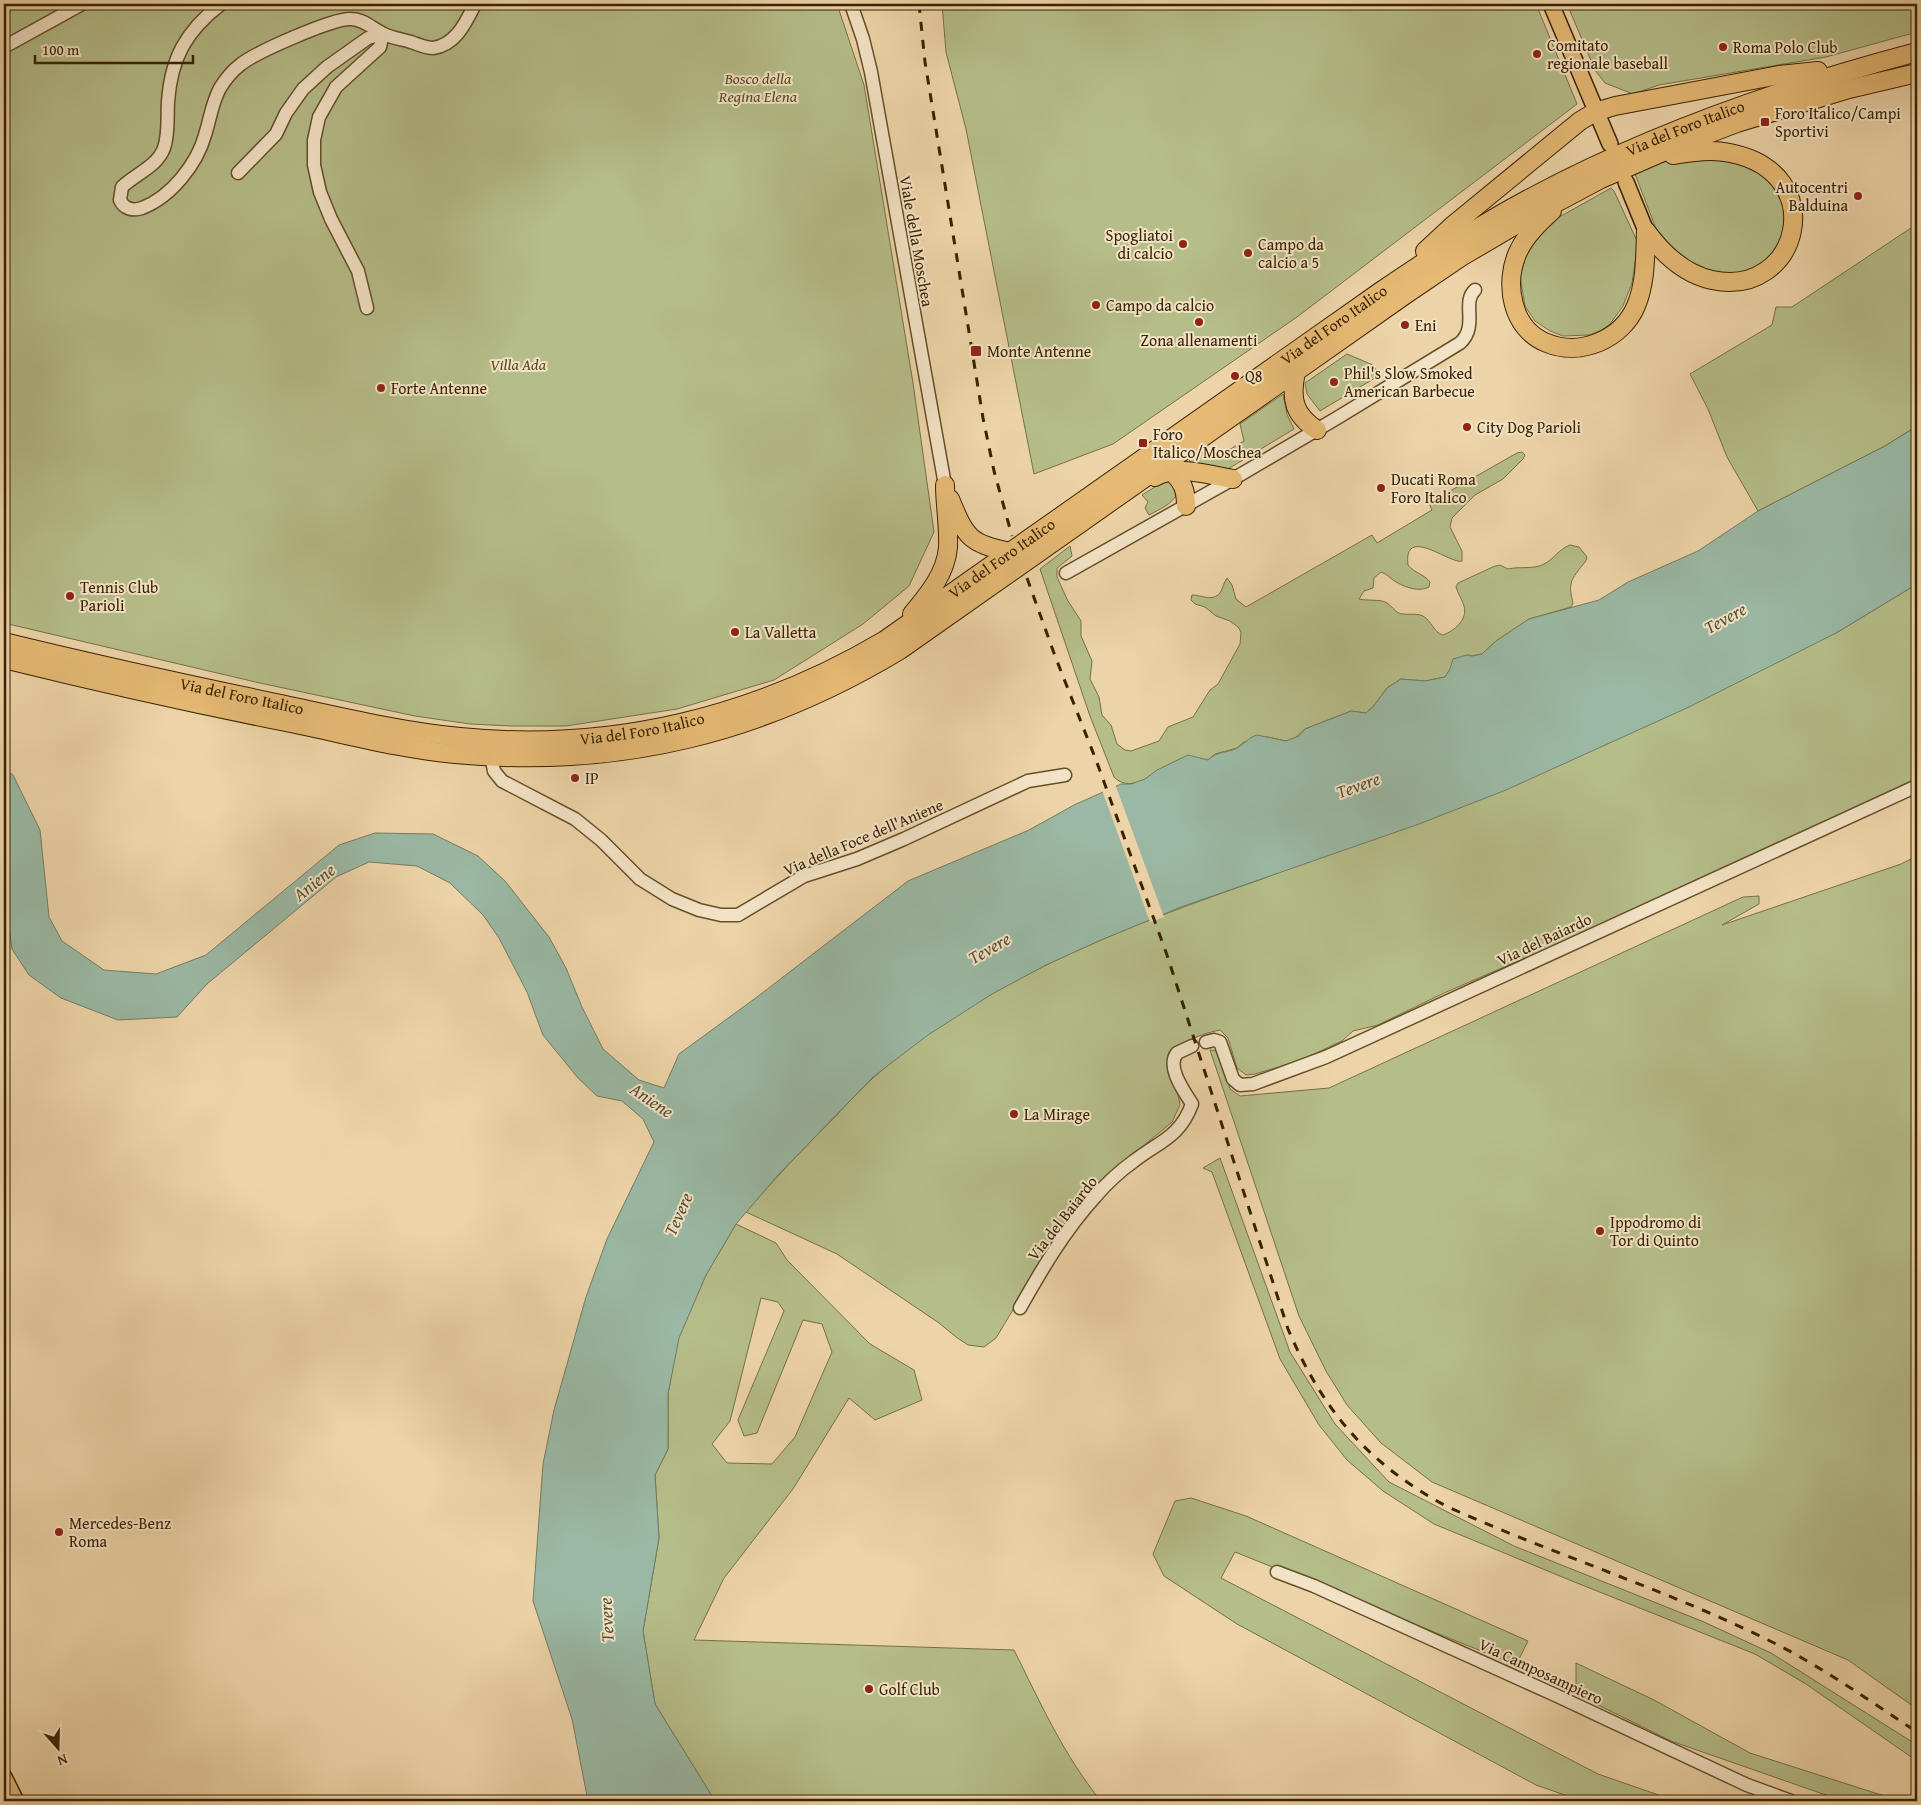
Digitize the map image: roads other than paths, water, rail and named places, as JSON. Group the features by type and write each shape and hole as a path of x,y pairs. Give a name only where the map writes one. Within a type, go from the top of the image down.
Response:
{"highway":[{"name":"Via del Foro Italico","path":"4,642 224,692 416,732 460,737 546,740 622,734 694,721 738,708 826,673 896,632 1381,291 1438,252 1502,213 1607,160 1723,111 1808,82 1917,52"},
{"path":"1381,291 1452,226 1580,121 1595,112 1615,106 1779,75 1868,65"},
{"name":"Via del Foro Italico","path":"4,659 202,705 397,745 449,753 491,756 554,756 646,748 700,737 779,712 853,678 900,650 1461,257 1577,190 1634,164 1723,128 1849,88 1917,73"},
{"path":"1634,164 1671,155 1704,151 1738,155 1753,160 1775,175 1786,188 1794,210 1790,237 1781,256 1764,273 1740,282 1719,282 1693,274 1659,248 1646,232"},
{"path":"1577,190 1532,231 1523,243 1514,263 1511,287 1514,305 1523,323 1538,338 1555,346 1584,346 1605,340 1619,330 1630,317 1641,291 1645,273 1646,232"},
{"path":"1296,372 1294,394 1298,412 1304,422 1317,430"},
{"path":"1120,495 1136,490 1164,472 1171,471 1233,479"},
{"path":"1171,471 1179,478 1185,490 1186,506"},
{"path":"944,485 959,522 971,538 984,546 1010,552"},
{"path":"896,632 927,596 944,567 948,540 944,485"}],"main road":[{"path":"1551,4 1610,144"},
{"path":"1626,182 1646,232"},
{"path":"4,1777 16,1801"}],"street":[{"path":"4,47 82,4"},
{"path":"221,4 196,26 182,46 174,67 169,94 164,148 153,164 122,187 120,200 127,208 136,209 146,206 164,196 177,184 188,170 205,137 214,101 221,87 228,76 245,61 337,20 360,20 382,34 432,48 452,42 475,4"},
{"name":"Viale della Moschea","path":"851,4 872,72 944,485"},
{"path":"238,173 276,134 286,113 303,89 327,67 368,38 382,34"},
{"path":"368,308 358,271 330,219 320,192 314,165 314,140 319,117 336,87 380,47 382,34"},
{"path":"1066,573 1317,430 1460,343 1469,330 1470,299 1475,290"},
{"name":"Via della Foce dell'Aniene","path":"491,756 494,771 502,781 575,819 601,840 640,878 672,900 721,916 738,915 804,876 858,859 1028,781 1065,775"},
{"name":"Via del Baiardo","path":"1206,1042 1214,1040 1220,1042 1232,1079 1240,1085 1253,1084 1298,1068 1412,1018 1917,786"},
{"name":"Via del Baiardo","path":"1020,1308 1059,1242 1094,1197 1132,1162 1178,1130 1187,1118 1192,1104 1175,1072 1173,1058 1177,1053 1192,1046"},
{"name":"Via Camposampiero","path":"1277,1572 1314,1586 1545,1690 1747,1785 1790,1801"}],"water":[{"path":"1917,426 1917,584 1836,633 1689,707 1506,790 1419,824 1181,907 1046,965 992,994 928,1035 873,1077 779,1174 736,1224 706,1275 679,1338 668,1394 668,1449 655,1475 659,1538 643,1631 655,1704 715,1801 588,1801 572,1719 533,1601 543,1464 554,1410 586,1297 607,1239 654,1142 643,1119 622,1101 597,1096 578,1078 543,1035 527,992 499,938 483,915 450,883 417,866 369,862 336,877 207,984 177,1017 118,1020 61,998 29,975 12,949 4,893 4,769 13,775 40,830 49,917 62,941 104,970 156,974 206,955 339,845 375,833 433,834 478,856 505,881 549,937 566,968 582,1007 603,1049 639,1080 664,1088 679,1054 757,997 908,881 1029,830 1074,805 1121,784 1131,784 1145,779 1157,770 1188,755 1208,760 1219,753 1237,748 1257,735 1286,741 1299,736 1305,729 1351,711 1366,713 1373,707 1387,688 1401,679 1425,681 1445,677 1453,659 1467,655 1482,654 1496,641 1529,619 1599,600 1628,582 1698,551 1758,511 1885,446"}],"railway":[{"path":"919,4 925,62 983,418 994,471 1012,536"},
{"path":"1027,578 1167,955 1288,1329 1316,1385 1333,1410 1350,1432 1393,1472 1446,1506 1658,1591 1741,1627 1817,1667 1917,1732"}],"place":[{"name":"Roma Polo Club","path":"1723,47"},
{"name":"Comitato regionale baseball","path":"1537,54"},
{"name":"Foro Italico/Campi Sportivi","path":"1765,122"},
{"name":"Autocentri Balduina","path":"1858,196"},
{"name":"Spogliatoi di calcio","path":"1183,244"},
{"name":"Campo da calcio a 5","path":"1248,253"},
{"name":"Campo da calcio","path":"1096,305"},
{"name":"Zona allenamenti","path":"1199,322"},
{"name":"Eni","path":"1405,325"},
{"name":"Monte Antenne","path":"976,351"},
{"name":"Q8","path":"1235,376"},
{"name":"Phil's Slow Smoked American Barbecue","path":"1334,382"},
{"name":"Forte Antenne","path":"381,388"},
{"name":"City Dog Parioli","path":"1467,427"},
{"name":"Foro Italico/Moschea","path":"1143,443"},
{"name":"Ducati Roma Foro Italico","path":"1381,488"},
{"name":"Tennis Club Parioli","path":"70,596"},
{"name":"La Valletta","path":"735,632"},
{"name":"IP","path":"575,778"},
{"name":"La Mirage","path":"1014,1114"},
{"name":"Ippodromo di Tor di Quinto","path":"1600,1231"},
{"name":"Mercedes-Benz Roma","path":"59,1532"},
{"name":"Golf Club","path":"869,1689"}],"park label":[{"name":"Bosco della Regina Elena","path":"758,87"},
{"name":"Villa Ada","path":"518,364"}],"water label":[{"name":"Tevere","path":"1725,618"},
{"name":"Tevere","path":"1358,785"},
{"name":"Aniene","path":"314,882"},
{"name":"Tevere","path":"989,948"},
{"name":"Aniene","path":"652,1100"},
{"name":"Tevere","path":"678,1214"},
{"name":"Tevere","path":"606,1620"}]}
